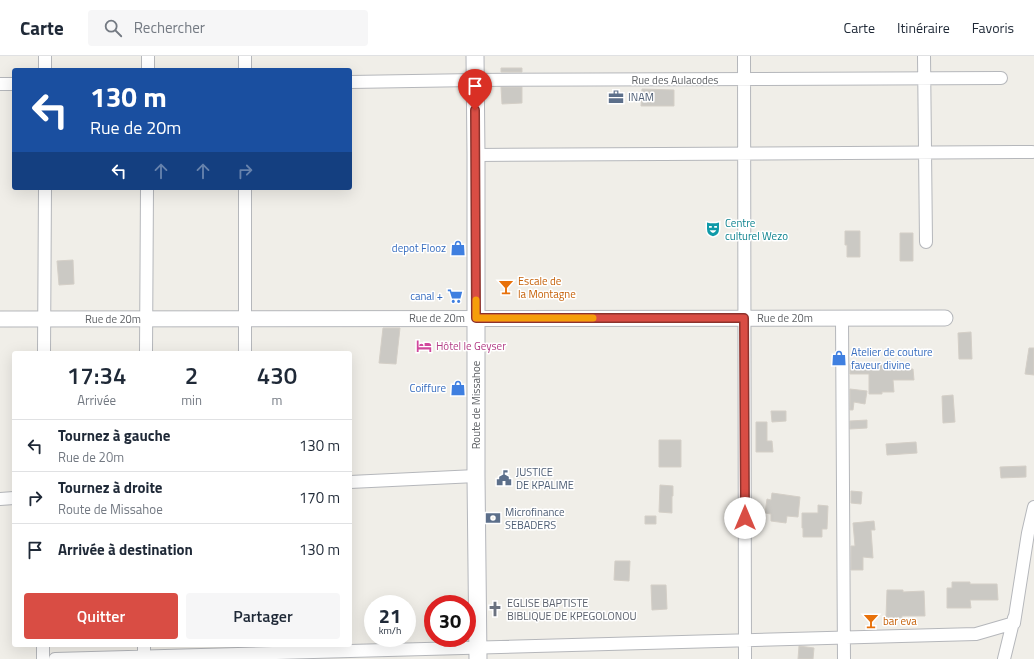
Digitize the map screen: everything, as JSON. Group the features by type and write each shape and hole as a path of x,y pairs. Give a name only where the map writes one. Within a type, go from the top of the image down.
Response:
{"main road":[{"name":"Route de Missahoe","path":"475,56 478,653"}],"street":[{"path":"45,56 45,68"},
{"path":"148,56 148,68"},
{"path":"245,56 245,68"},
{"path":"744,56 745,659"},
{"path":"924,56 926,242"},
{"name":"Rue des Aulacodes","path":"352,82 474,80 1001,78"},
{"path":"0,84 12,84"},
{"path":"476,155 1032,152"},
{"path":"44,351 45,190"},
{"path":"146,351 147,190"},
{"path":"245,190 245,351"},
{"name":"Rue de 20m","path":"0,319 945,318"},
{"path":"842,319 844,659"},
{"path":"352,482 476,476"},
{"path":"0,499 12,498"},
{"path":"55,659 245,649 478,653 745,640 976,634 1014,623 1028,533 1034,507"},
{"path":"1004,659 1034,535"},
{"path":"43,647 43,659"}],"building":[{"path":"501,68 522,68 522,72 501,72"},
{"path":"501,87 522,87 522,103 502,104"},
{"path":"642,89 674,90 674,106 641,106"},
{"path":"845,231 860,231 860,257 847,257"},
{"path":"900,233 913,233 913,261 900,261"},
{"path":"73,260 74,284 59,285 57,261"},
{"path":"383,328 400,328 396,364 379,363"},
{"path":"971,332 972,359 959,359 958,333"},
{"path":"1029,348 1034,348 1034,375 1025,374"},
{"path":"850,363 893,365 893,370 913,369 914,380 893,380 894,392 869,394 869,374 850,374"},
{"path":"850,389 867,391 865,404 854,402 853,410 850,410"},
{"path":"953,395 955,422 943,423 942,396"},
{"path":"771,411 786,411 786,421 772,422"},
{"path":"867,420 867,428 850,429 850,421"},
{"path":"756,422 767,422 767,441 772,441 773,452 756,452"},
{"path":"659,440 681,440 681,467 659,467"},
{"path":"916,442 917,453 887,455 886,444"},
{"path":"1026,466 1026,477 1001,478 1000,467"},
{"path":"660,485 673,486 672,513 659,512"},
{"path":"851,491 862,492 861,504 851,503"},
{"path":"772,493 800,497 798,517 787,516 786,523 771,521 771,514 765,513 767,499 771,500"},
{"path":"818,505 828,506 827,529 822,529 822,537 803,537 802,513 818,513"},
{"path":"645,516 656,516 656,524 645,524"},
{"path":"874,521 875,530 871,530 873,558 863,557 863,570 851,570 851,546 855,546 853,523"},
{"path":"615,561 630,561 629,581 614,580"},
{"path":"952,582 997,584 998,600 970,600 971,608 947,608 947,588 952,588"},
{"path":"651,585 666,585 667,609 652,610"},
{"path":"887,590 903,590 903,592 924,591 925,616 902,616 902,618 886,617"},
{"path":"799,646 814,648 813,659 798,659"}],"slow traffic":[{"path":"476,300 476,318 593,318"}],"place":[{"name":"INAM","path":"616,97"},
{"name":"Centre culturel Wezo","path":"713,229"},
{"name":"depot Flooz","path":"458,248"},
{"name":"Escale de la Montagne","path":"506,287"},
{"name":"canal +","path":"455,296"},
{"name":"Hôtel le Geyser","path":"424,346"},
{"name":"Atelier de couture faveur divine","path":"839,358"},
{"name":"Coiffure","path":"458,388"},
{"name":"JUSTICE DE KPALIME","path":"504,478"},
{"name":"Microfinance SEBADERS","path":"493,518"},
{"name":"EGLISE BAPTISTE BIBLIQUE DE KPEGOLONOU","path":"495,609"},
{"name":"bar eva","path":"871,621"}],"route":[{"path":"475,110 476,318 744,318 745,518"}]}
